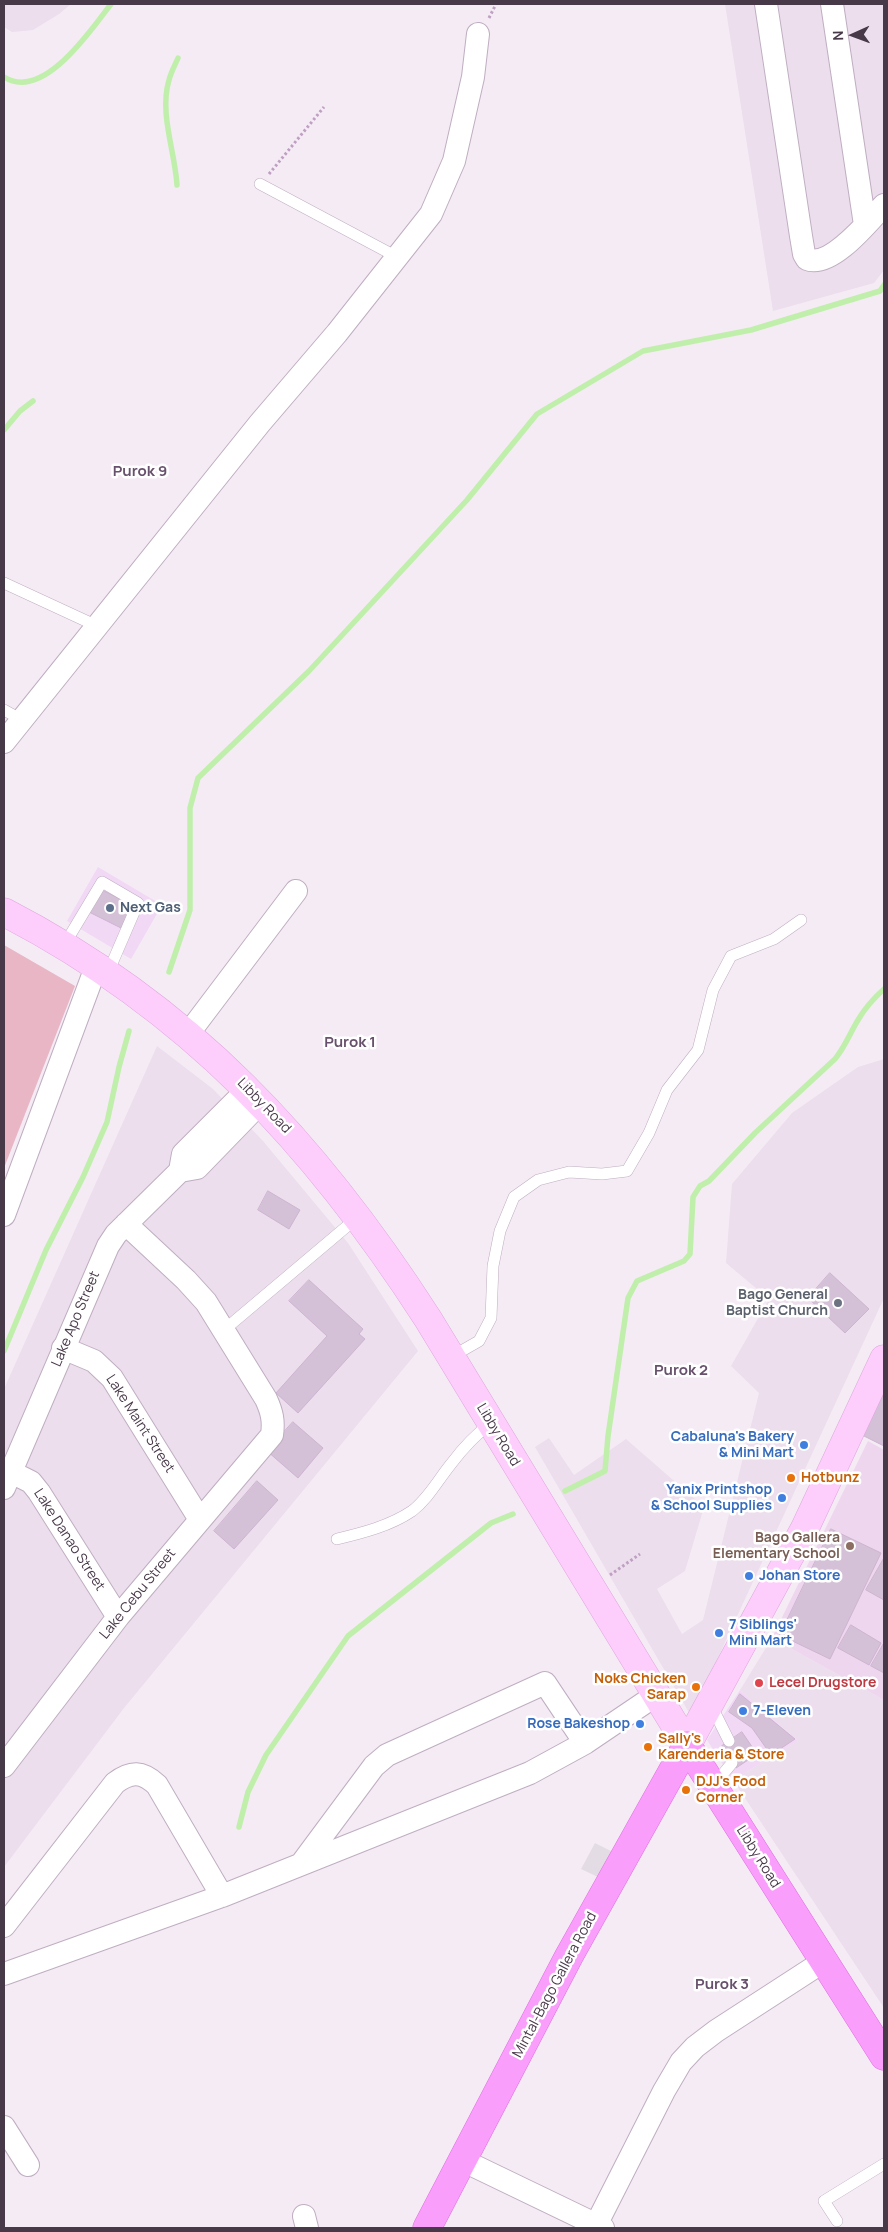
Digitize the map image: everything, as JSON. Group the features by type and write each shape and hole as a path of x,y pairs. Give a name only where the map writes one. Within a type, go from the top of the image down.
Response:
{"main road":[{"name":"Libby Road","path":"4,912 101,971 188,1034 254,1095 308,1154 358,1217 395,1267 656,1695 884,2056"},
{"path":"687,1745 805,1528 884,1358"},
{"name":"Mintal-Bago Gallera Road","path":"427,2228 464,2161 569,1956 687,1745"}],"street":[{"path":"766,4 804,254 811,260 824,259 836,252 884,205"},
{"path":"832,4 865,225"},
{"path":"4,742 13,715 97,626 254,430 337,333 430,214 454,161 473,77 478,34"},
{"path":"188,1034 296,891"},
{"path":"4,1215 101,971"},
{"name":"Lake Apo Street","path":"7,1480 108,1246 126,1224 180,1171 197,1168 254,1095"},
{"path":"126,1224 186,1280 224,1330"},
{"name":"Lake Cebu Street","path":"4,1766 118,1617 200,1518 264,1446 272,1434 274,1424 272,1412 266,1399 224,1330"},
{"name":"Lake Maint Street","path":"63,1348 94,1361 112,1378 200,1518"},
{"name":"Lake Danao Street","path":"7,1480 31,1482 118,1617"},
{"path":"302,1863 374,1766 387,1755 545,1683 585,1743"},
{"path":"4,1974 222,1896 530,1772 585,1743 656,1695"},
{"path":"4,1926 115,1783 125,1775 137,1774 148,1777 157,1785 222,1896"},
{"path":"464,2161 599,2227 664,2091 681,2062 695,2046 716,2031 824,1961"},
{"path":"4,2127 28,2165"}],"lane":[{"path":"260,184 397,257"},
{"path":"4,583 97,626"},
{"path":"63,947 102,882 138,903 101,971"},
{"path":"450,1357 479,1341 491,1318 494,1266 500,1231 514,1197 538,1180 569,1172 602,1174 628,1171 649,1133 667,1090 698,1050 713,990 730,956 774,939 801,920"},
{"path":"224,1330 358,1217"},
{"path":"337,1539 374,1529 396,1520 412,1510 428,1496 464,1447 491,1423"},
{"path":"710,1703 729,1741"},
{"path":"713,1786 732,1763"},
{"path":"837,2221 824,2201 884,2164"}],"path":[{"path":"260,184 324,107"},
{"path":"591,1588 640,1554"}],"shaded area":[{"path":"4,4 71,4 33,30 12,32 4,27"},
{"path":"725,4 884,4 884,270 874,283 773,311"},
{"path":"98,867 162,905 131,959 67,921"},
{"path":"4,945 75,986 4,1168"},
{"path":"157,1046 213,1089 263,1141 348,1243 418,1351 124,1708 4,1867 4,1389"},
{"path":"884,1059 884,1298 691,1716 535,1447 549,1438 574,1475 626,1439 704,1507 685,1571 657,1589 682,1634 703,1620 759,1393 731,1366 769,1299 726,1263 732,1184 792,1113 858,1067"},
{"name":"Bago Gallera Elementary School","path":"868,1441 884,1450 884,1700 772,1638"},
{"path":"772,1638 884,1700 884,2008 733,1780 798,1741 740,1690"},
{"path":"740,1690 798,1741 733,1780 707,1740"},
{"path":"595,1843 613,1852 600,1878 581,1869"}],"building":[{"name":"Next Gas","path":"100,889 132,905 121,928 89,912"},
{"path":"268,1191 300,1210 289,1229 258,1210"},
{"name":"Bago General Baptist Church","path":"830,1273 869,1309 845,1333 808,1298"},
{"path":"309,1280 363,1329 359,1334 365,1339 298,1413 276,1393 327,1336 289,1301"},
{"path":"884,1387 884,1446 860,1434"},
{"path":"293,1422 323,1448 298,1478 267,1451"},
{"path":"257,1481 278,1500 234,1549 214,1531"},
{"path":"831,1529 881,1553 830,1659 780,1635"},
{"path":"884,1558 884,1600 866,1590"},
{"path":"851,1625 881,1643 869,1665 838,1648"},
{"path":"884,1643 884,1673 871,1666"},
{"path":"740,1694 795,1739 771,1755 752,1728 729,1712"},
{"path":"742,1732 757,1754 736,1768 722,1746"}],"waterway":[{"path":"4,77 19,82 34,80 50,72 79,45 111,4"},
{"path":"177,185 168,132 166,93 178,58"},
{"path":"169,972 190,910 190,808 198,778 309,671 467,500 537,414 643,351 751,330 880,291 884,285"},
{"path":"4,430 20,411 33,401"},
{"path":"565,1491 605,1471 608,1436 628,1298 637,1281 684,1261 690,1254 693,1197 700,1186 709,1181 755,1133 835,1059 864,1011 884,989"},
{"path":"4,1351 46,1250 83,1177 107,1122 129,1031"},
{"path":"239,1827 248,1792 266,1755 348,1636 491,1523 513,1514"}],"place":[{"name":"Next Gas","path":"110,908"},
{"name":"Bago General Baptist Church","path":"838,1303"},
{"name":"Cabaluna's Bakery & Mini Mart","path":"804,1445"},
{"name":"Hotbunz","path":"791,1478"},
{"name":"Yanix Printshop & School Supplies","path":"782,1498"},
{"name":"Bago Gallera Elementary School","path":"850,1546"},
{"name":"Johan Store","path":"749,1576"},
{"name":"7 Siblings' Mini Mart","path":"719,1633"},
{"name":"Lecel Drugstore","path":"759,1683"},
{"name":"Noks Chicken Sarap","path":"696,1687"},
{"name":"7-Eleven","path":"743,1711"},
{"name":"Rose Bakeshop","path":"640,1724"},
{"name":"Sally's Karenderia & Store","path":"648,1747"},
{"name":"DJJ's Food Corner","path":"686,1790"}],"district":[{"name":"Purok 9","path":"140,472"},
{"name":"Purok 1","path":"350,1043"},
{"name":"Purok 2","path":"681,1371"},
{"name":"Purok 3","path":"722,1985"}]}
